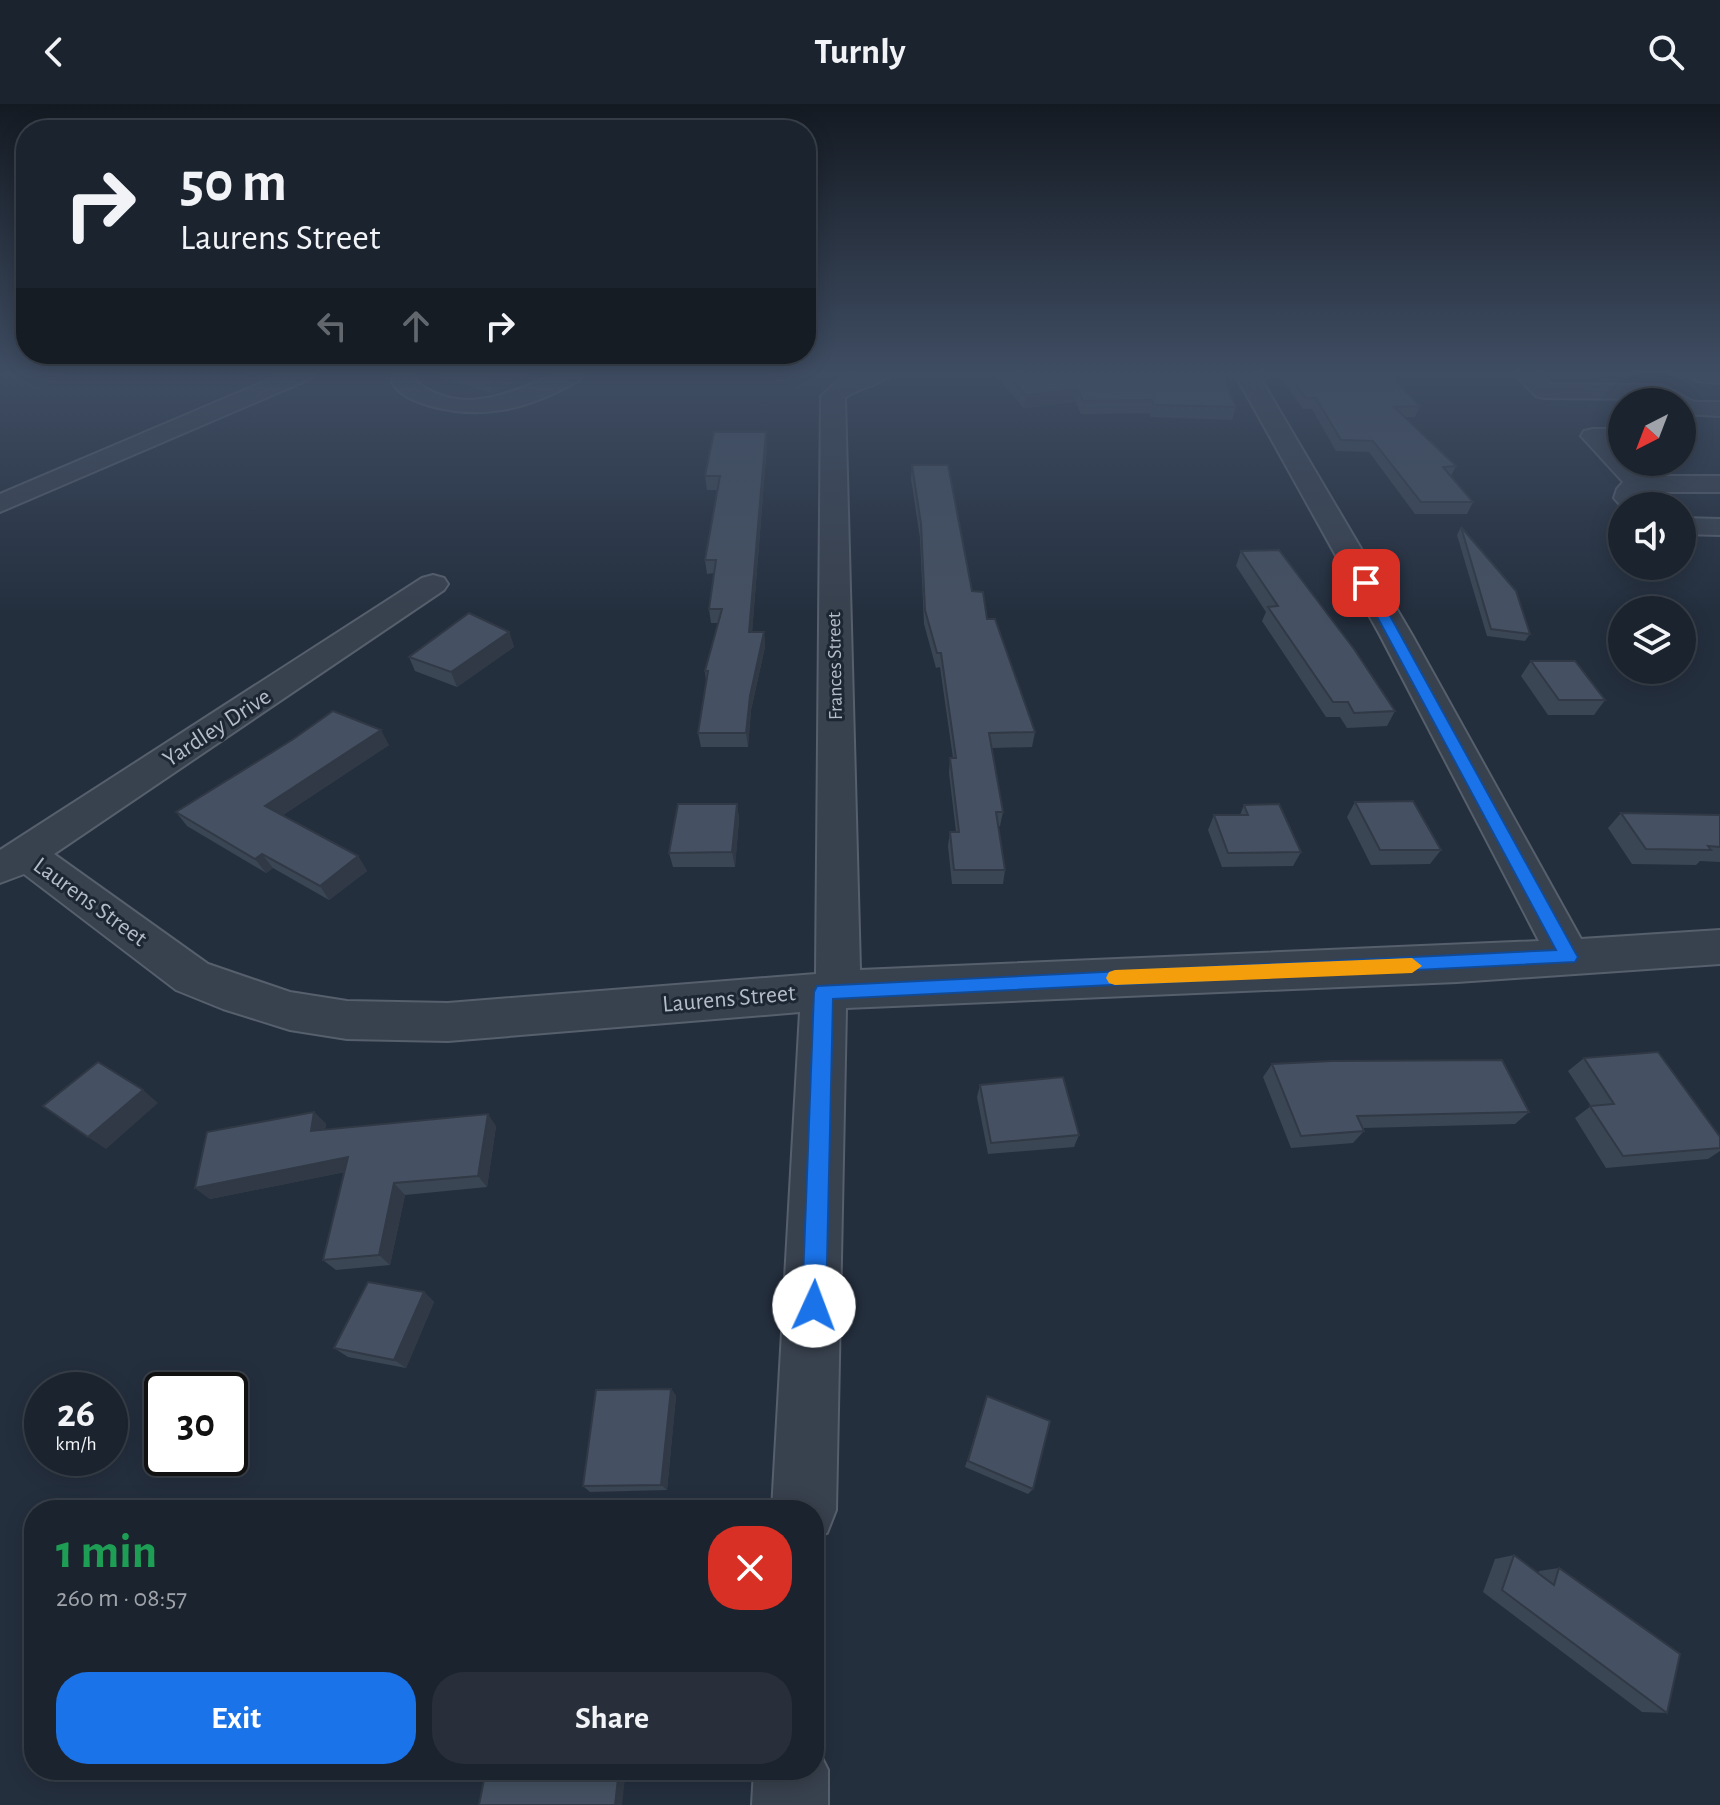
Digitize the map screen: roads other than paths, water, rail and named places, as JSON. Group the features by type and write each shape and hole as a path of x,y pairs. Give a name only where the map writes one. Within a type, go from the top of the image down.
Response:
{"street":[{"path":"0,504 117,453"},
{"name":"Frances Street","path":"805,1500 831,991 833,453"},
{"path":"1292,453 1396,635 1569,957"},
{"path":"0,479 36,488"},
{"path":"1660,492 1720,484"},
{"path":"1696,526 1720,527"},
{"name":"Yardley Drive","path":"13,862 433,584"},
{"name":"Laurens Street","path":"13,862 192,977 239,996 290,1011 347,1020 407,1023 831,991 1569,957 1720,947"},
{"path":"790,1805 791,1780"}]}
